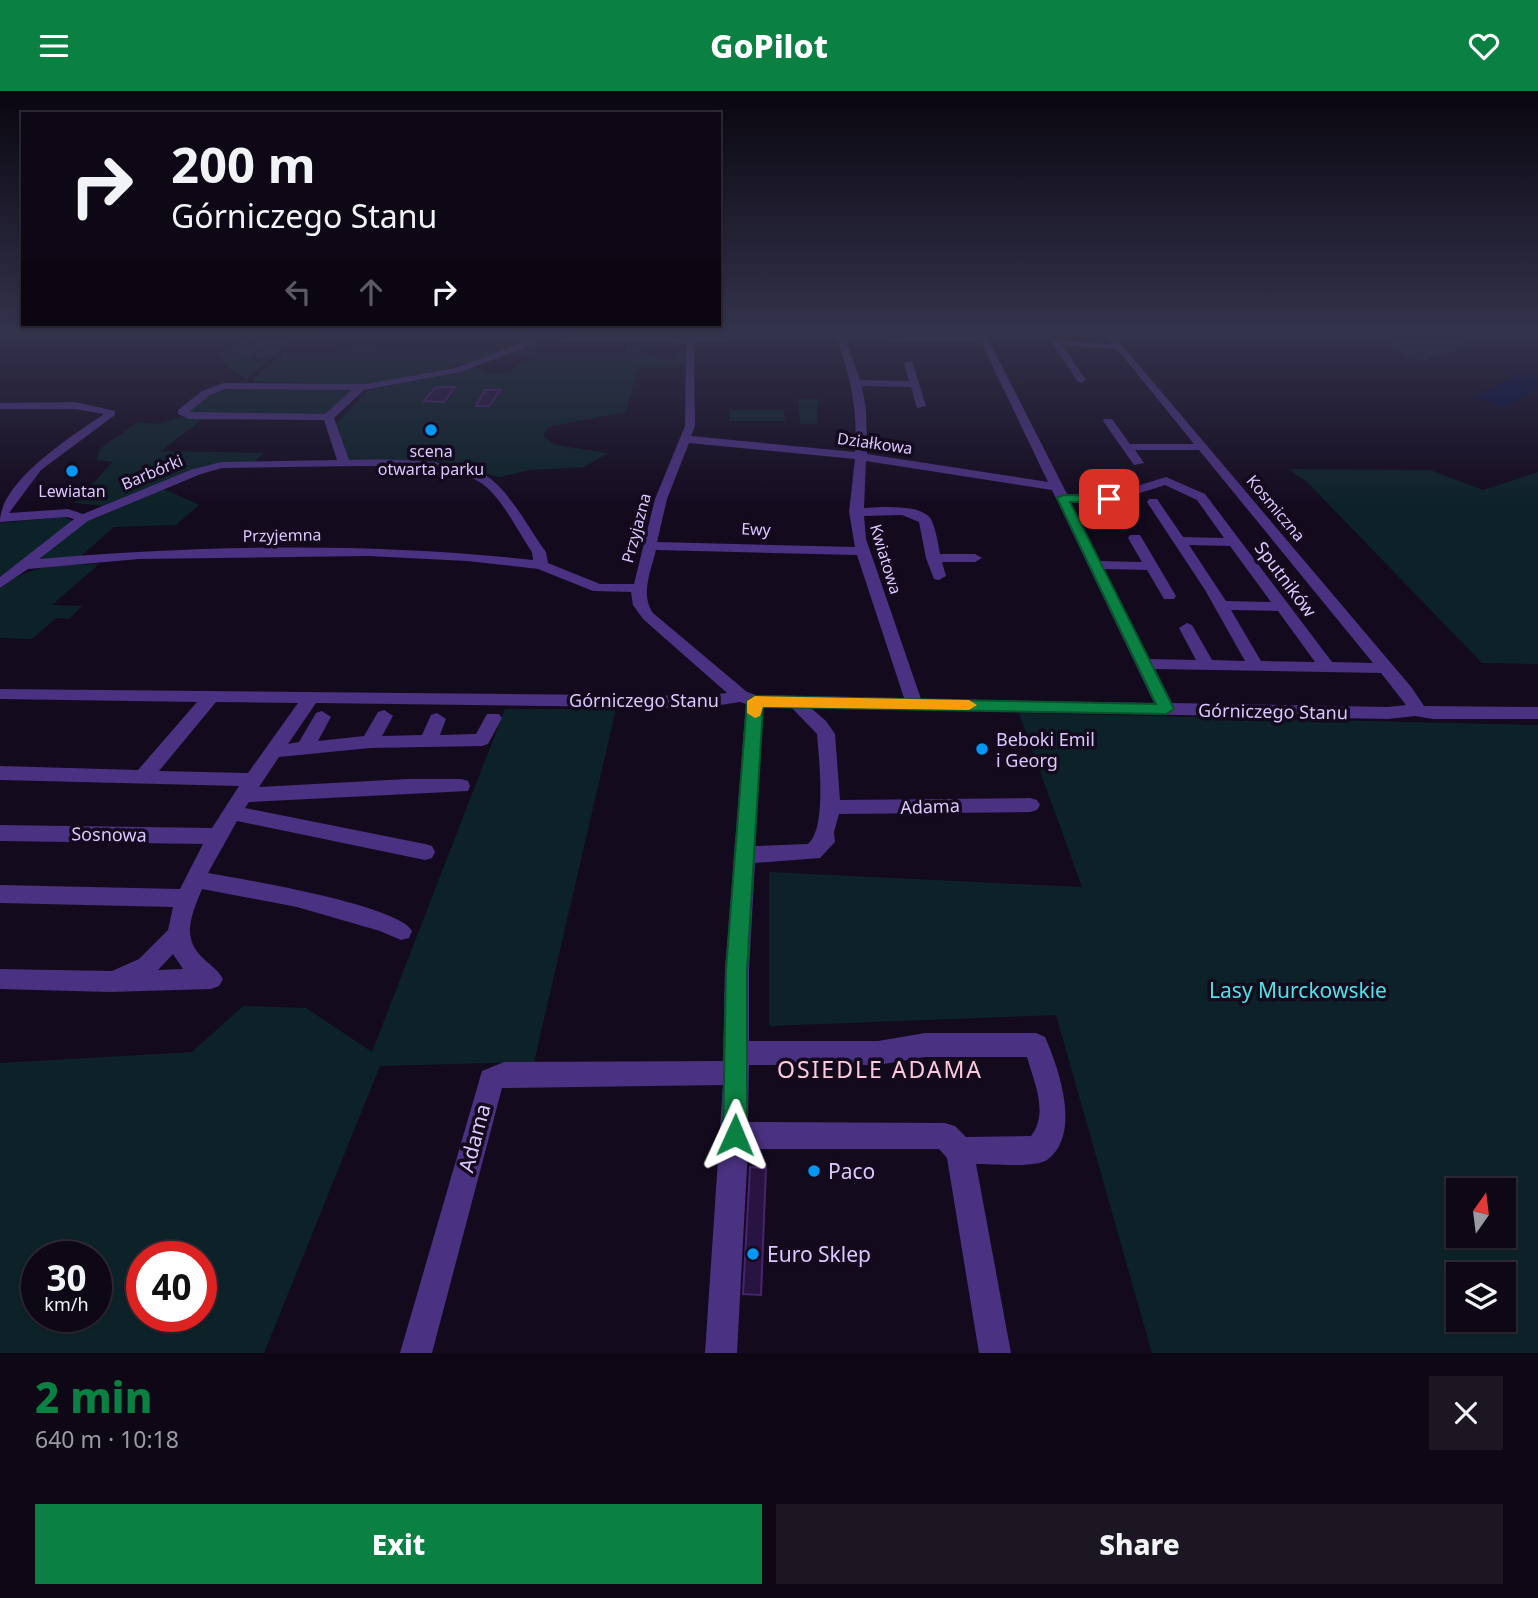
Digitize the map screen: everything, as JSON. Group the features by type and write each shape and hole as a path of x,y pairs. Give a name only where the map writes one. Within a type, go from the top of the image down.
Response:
{"street":[{"path":"214,390 182,412 189,416 328,417 358,390"},
{"name":"Przyjazna","path":"692,390 686,439 667,482 638,588 640,605 648,616 748,699"},
{"name":"Kwiatowa","path":"857,390 861,412 855,512 862,551 914,704"},
{"path":"917,390 921,406"},
{"path":"1009,390 1166,709"},
{"name":"Kosmiczna","path":"1156,390 1415,703 1415,710"},
{"path":"0,406 74,406 105,409 111,413 37,468 0,517"},
{"path":"328,417 343,459 342,465"},
{"path":"1108,421 1139,463"},
{"name":"Działkowa","path":"686,439 859,456 1109,499 1166,481"},
{"path":"1126,447 1203,447"},
{"name":"Barbórki","path":"0,583 83,518 211,468 436,466 473,474 486,481 539,552 541,565"},
{"name":"Sputników","path":"1166,481 1201,497 1326,667"},
{"path":"1153,502 1221,605 1256,666"},
{"path":"855,512 910,513 921,516 925,520 939,576"},
{"path":"0,517 68,513 83,518"},
{"path":"1135,538 1169,596"},
{"path":"1178,541 1234,542"},
{"name":"Ewy","path":"649,546 862,551"},
{"name":"Przyjemna","path":"23,565 139,555 354,552 467,557 541,565 598,588 638,588"},
{"path":"933,558 975,558"},
{"path":"1097,565 1152,566"},
{"path":"1221,605 1284,607"},
{"path":"1187,628 1207,665"},
{"path":"1143,664 1386,668"},
{"name":"Górniczego Stanu","path":"0,694 709,702 748,699 1166,709 1538,713"},
{"path":"144,776 210,698"},
{"path":"109,982 131,976 147,966 178,934 192,888 218,836 310,699"},
{"path":"721,1353 735,1135 737,970 744,855 748,699"},
{"path":"744,855 813,852 825,842 824,832 831,807 826,734 820,725 799,707 798,702"},
{"path":"370,743 384,716"},
{"path":"306,749 322,717"},
{"path":"276,751 370,743 482,740 492,718"},
{"path":"429,740 437,719"},
{"path":"0,773 144,776 250,787 461,786"},
{"name":"Adama","path":"831,807 1030,805"},
{"path":"233,813 425,852"},
{"name":"Sosnowa","path":"0,832 218,836"},
{"path":"0,894 192,888 297,898 386,923 401,932"},
{"path":"0,979 109,982 211,979 192,964 178,934"},
{"name":"Adama","path":"416,1353 491,1080 505,1074 736,1063 877,1053 925,1045 1036,1045 1053,1106 1052,1131 1038,1150 961,1151 945,1136 735,1135"},
{"path":"961,1151 995,1353"}],"green space":[{"path":"221,390 355,390 331,414 187,414 187,409 208,394"},
{"path":"369,390 632,390 626,412 548,427 543,436 555,445 608,453 584,467 529,470 499,477 441,463 444,460 348,460 335,425"},
{"path":"798,399 817,399 818,424 800,424"},
{"path":"730,410 784,410 785,421 729,421"},
{"path":"178,418 204,418 161,451 264,453 252,463 226,464 105,506 74,503 113,462 97,460 100,449 137,422 155,424"},
{"path":"1289,469 1430,470 1483,490 1538,472 1538,664 1482,663 1308,483"},
{"path":"164,489 199,505 176,525 114,527 81,556 36,560 79,525"},
{"path":"65,517 73,522 0,580 0,523"},
{"path":"99,564 52,605 82,606 69,619 56,618 32,639 0,638 0,589 12,580 47,567"},
{"path":"505,709 616,709 534,1062 380,1066 264,1353 0,1353 0,1063 192,1052 243,1006 306,1008 372,1052"},
{"name":"Lasy Murckowskie","path":"1019,713 1538,725 1538,1353 1152,1353 1056,1015 769,1026 769,872 1082,887"}],"shaded area":[{"path":"1488,390 1533,390 1505,407 1473,398"}],"building":[{"path":"433,390 453,390 444,402 424,401"},
{"path":"485,390 500,390 489,406 476,406"},
{"name":"Euro Sklep","path":"750,1167 766,1168 761,1295 743,1294"}],"slow traffic":[{"path":"755,713 755,701 969,705"}],"place":[{"name":"scena otwarta parku","path":"431,430"},
{"name":"Lewiatan","path":"72,471"},
{"name":"Beboki Emil i Georg","path":"982,749"},
{"name":"Paco","path":"814,1171"},
{"name":"Euro Sklep","path":"753,1254"}],"district":[{"name":"OSIEDLE ADAMA","path":"880,1069"}],"route":[{"path":"735,1135 737,970 755,701 1166,709 1063,498 1109,499"}]}
